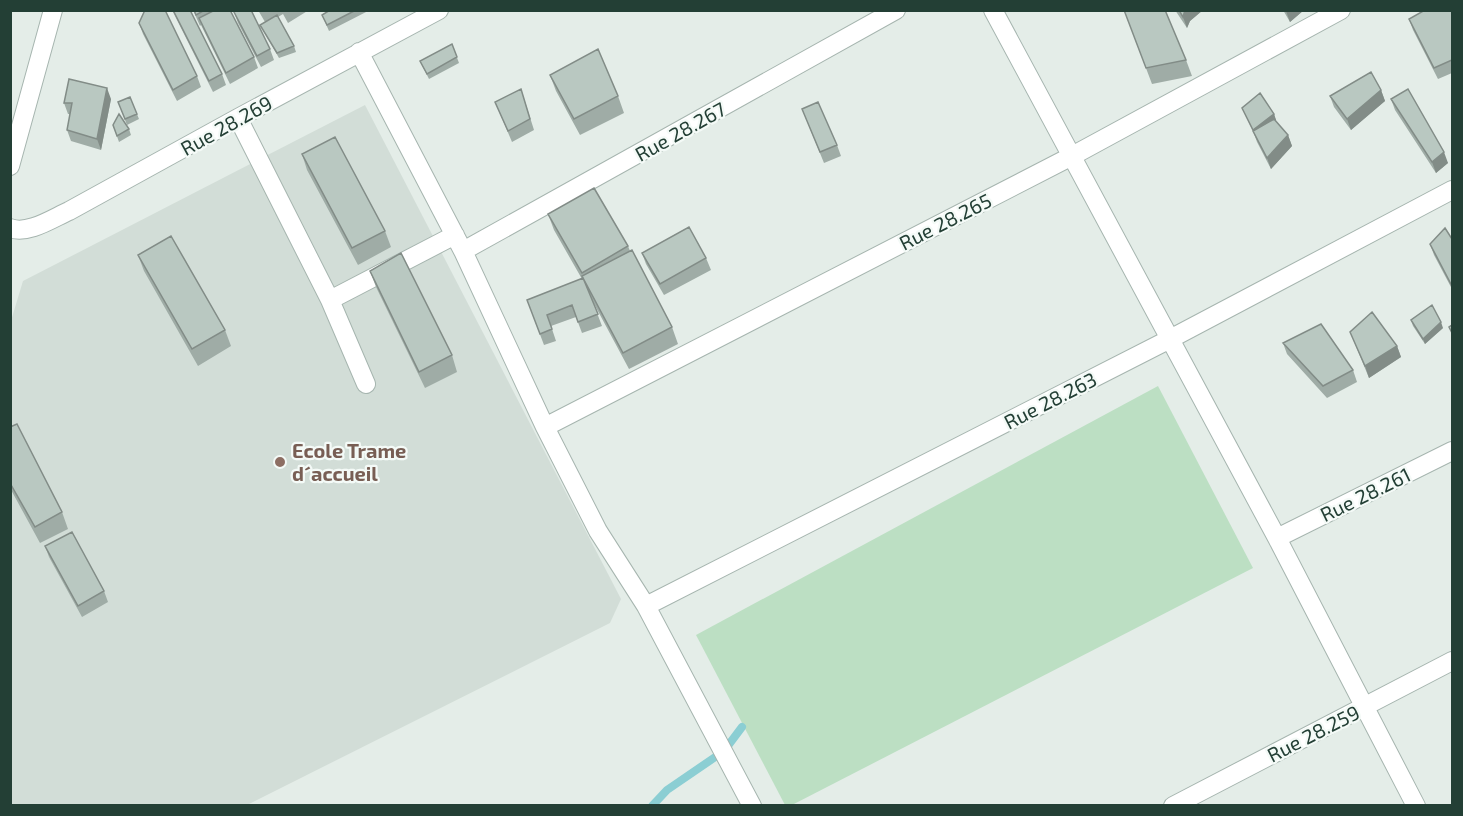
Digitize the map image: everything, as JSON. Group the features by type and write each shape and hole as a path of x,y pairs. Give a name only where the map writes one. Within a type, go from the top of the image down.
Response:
{"street":[{"path":"12,162 53,10"},
{"name":"Rue 28.269","path":"10,228 18,231 69,211 439,10"},
{"name":"Rue 28.267","path":"330,300 459,243 896,10"},
{"path":"993,10 1366,705 1416,806"},
{"name":"Rue 28.265","path":"545,427 1072,156 1341,10"},
{"path":"359,52 459,243 545,427 598,531 646,606 752,806"},
{"path":"238,118 330,300 366,384"},
{"name":"Rue 28.263","path":"646,606 1170,339 1452,190"},
{"name":"Rue 28.261","path":"1277,538 1452,451"},
{"name":"Rue 28.259","path":"1173,806 1452,662"}],"shaded area":[{"name":"Ecole Trame d´accueil","path":"365,105 621,599 610,623 247,805 11,806 10,324 23,281"}],"green space":[{"path":"1158,386 1253,568 792,805 785,805 696,635"}],"building":[{"path":"145,10 165,10 197,76 173,90 139,23"},
{"path":"173,10 190,10 222,74 209,81"},
{"path":"194,10 205,10 196,15"},
{"path":"215,10 230,10 254,57 226,73 199,18"},
{"path":"251,10 270,49 257,56 234,12"},
{"path":"330,10 356,10 327,25 322,15"},
{"path":"1124,10 1165,10 1186,60 1146,68"},
{"path":"1425,10 1452,10 1452,60 1434,68 1409,19"},
{"path":"277,15 294,46 277,53 260,25"},
{"path":"452,44 457,57 427,74 420,61"},
{"path":"598,49 618,96 574,119 550,75"},
{"path":"1371,72 1381,90 1347,119 1330,96"},
{"path":"69,79 107,88 97,139 67,130 72,103 64,103"},
{"path":"521,89 530,119 508,131 495,102"},
{"path":"1408,89 1444,152 1432,162 1391,99"},
{"path":"1260,93 1274,114 1253,130 1242,108"},
{"path":"130,97 137,114 125,119 118,102"},
{"path":"818,102 837,145 820,152 802,109"},
{"path":"119,114 129,129 117,136 113,125"},
{"path":"1274,119 1288,135 1267,158 1253,131"},
{"path":"335,137 385,231 352,248 302,154"},
{"path":"594,188 628,246 582,273 548,214"},
{"path":"689,227 706,258 660,284 642,253"},
{"path":"1445,228 1452,239 1452,286 1430,244"},
{"path":"171,236 225,330 192,349 138,255"},
{"path":"632,250 672,327 623,353 582,276"},
{"path":"401,253 452,355 419,372 370,271"},
{"path":"583,278 598,314 578,322 572,305 547,315 552,329 540,334 527,300"},
{"path":"1432,305 1441,322 1423,339 1411,320"},
{"path":"1372,312 1397,346 1365,366 1350,332"},
{"path":"1321,324 1353,370 1323,386 1283,343"},
{"path":"17,424 62,512 35,527 10,483 10,427"},
{"path":"72,532 104,591 78,606 45,546"}],"waterway":[{"path":"652,806 667,790 724,751 742,727"}],"place":[{"name":"Ecole Trame d´accueil","path":"280,462"}]}
